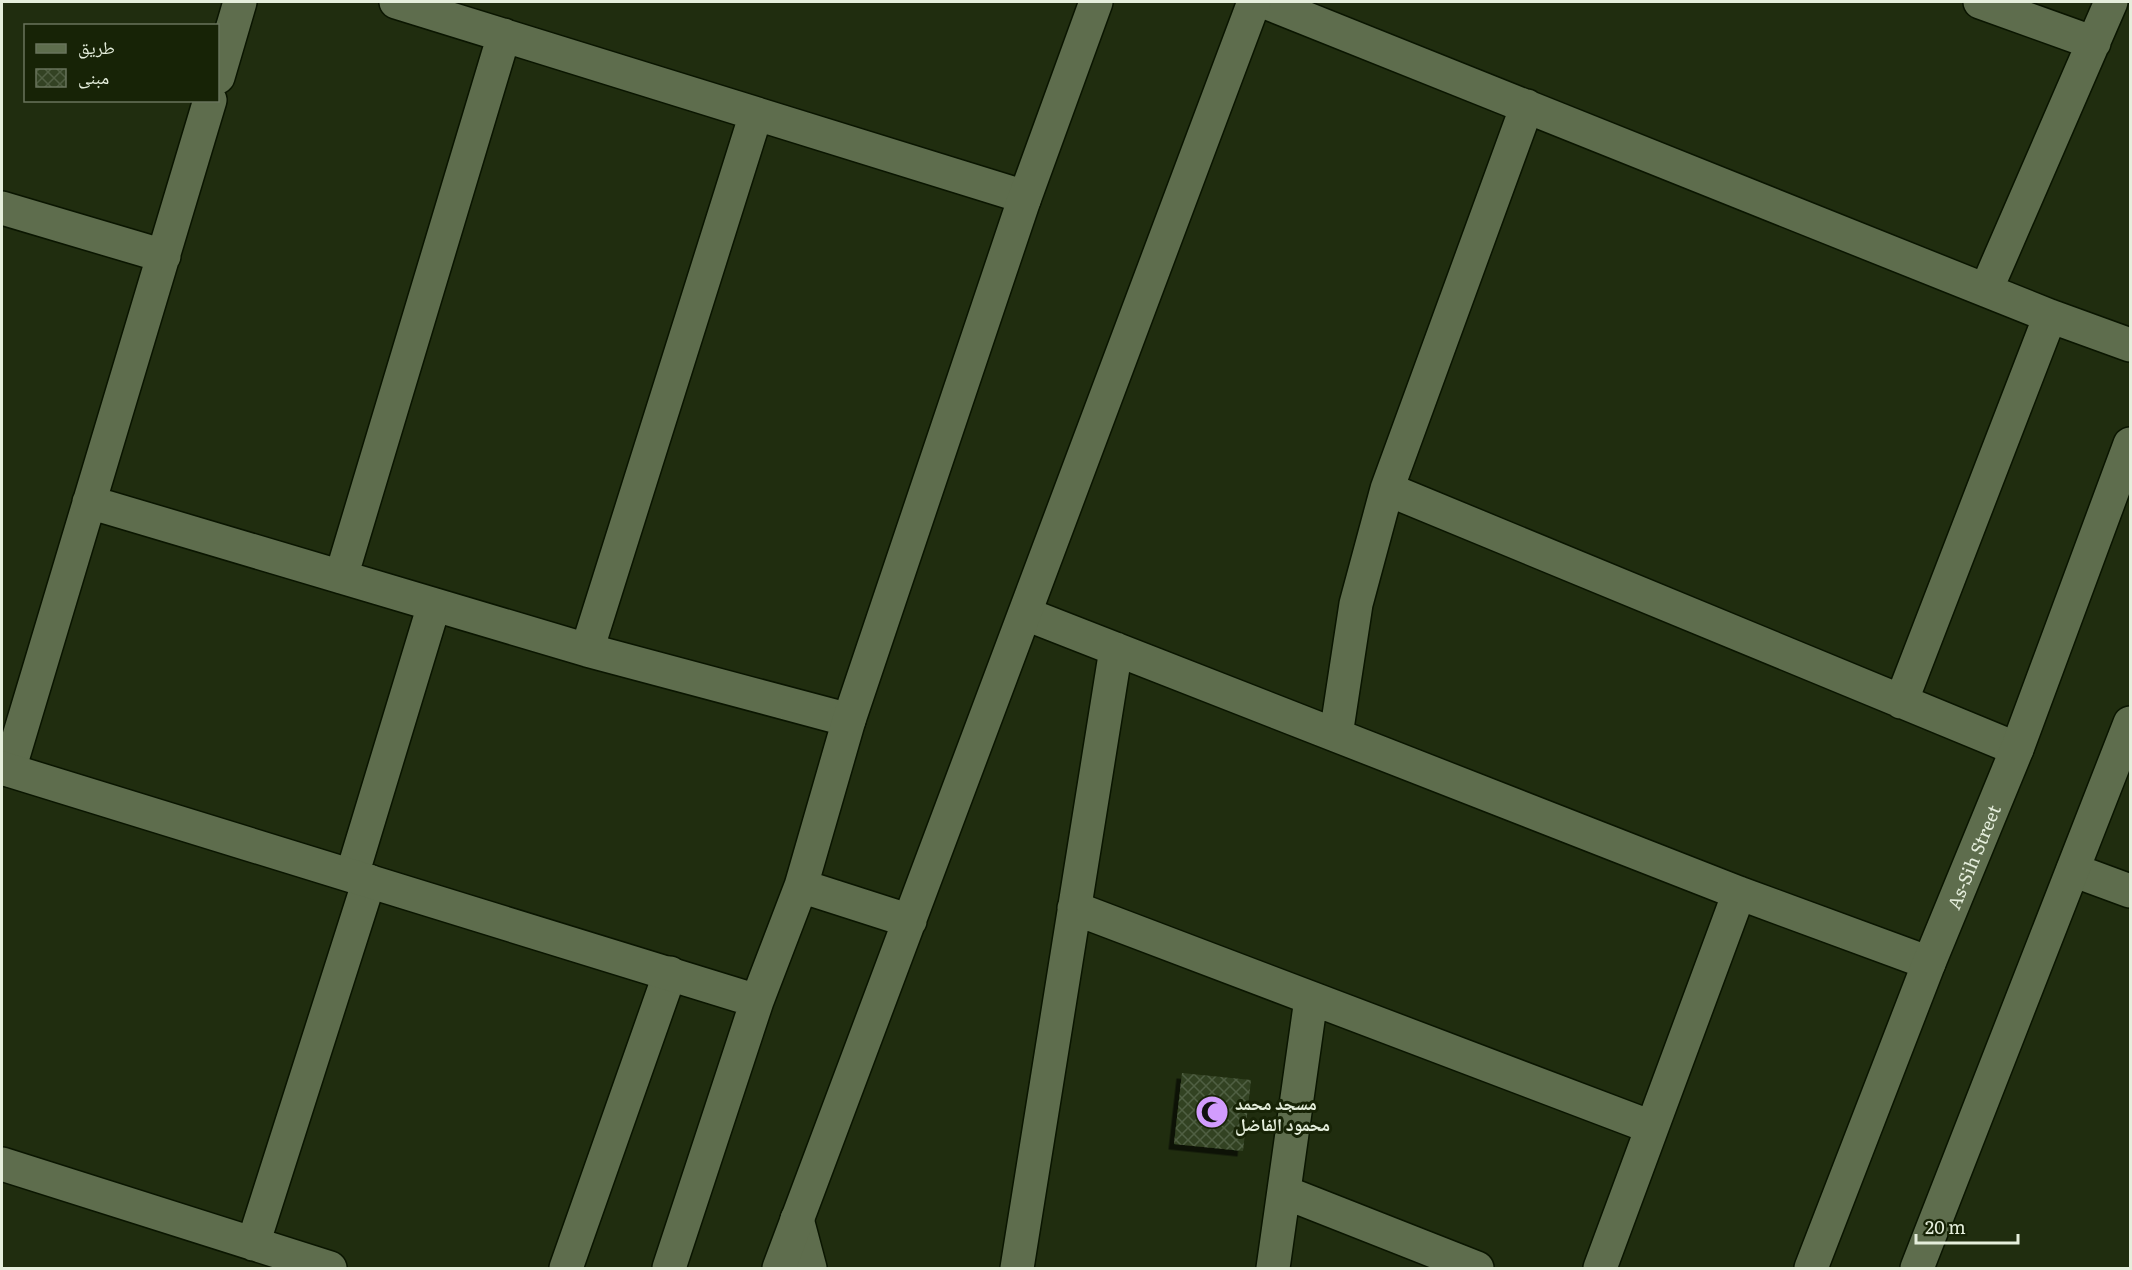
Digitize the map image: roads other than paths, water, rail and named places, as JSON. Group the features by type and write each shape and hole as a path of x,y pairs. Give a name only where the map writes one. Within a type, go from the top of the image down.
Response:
{"street":[{"path":"219,74 240,2"},
{"path":"396,2 1012,193 1024,200"},
{"path":"669,1269 757,1001 801,886 849,720 1024,200 1096,2"},
{"path":"779,1269 1254,2"},
{"path":"1265,2 2050,316 2130,345"},
{"path":"1980,2 2094,43"},
{"path":"1986,290 2111,2"},
{"path":"341,577 504,35"},
{"path":"209,102 89,502 5,769 757,1001"},
{"path":"1336,735 1356,604 1387,489 1527,106"},
{"path":"586,650 756,114"},
{"path":"2,208 164,256"},
{"path":"1901,702 2050,316"},
{"name":"As-Sih Street","path":"1811,1269 1929,963 2017,749 2130,444"},
{"path":"1387,489 2017,749"},
{"path":"89,502 586,650 849,720"},
{"path":"253,1244 361,878 434,605"},
{"path":"1026,614 1739,893 1929,963"},
{"path":"1017,1269 1116,649"},
{"path":"1917,1269 2130,723"},
{"path":"2073,870 2130,891"},
{"path":"801,886 910,921"},
{"path":"1599,1269 1739,893"},
{"path":"1074,908 1652,1127"},
{"path":"566,1269 670,973"},
{"path":"1274,1269 1311,999"},
{"path":"2,1164 330,1269"},
{"path":"1284,1192 1477,1269"},
{"path":"797,1219 810,1269"}],"place":[{"name":"مسجد محمد محمود الفاضل","path":"1212,1112"}]}
